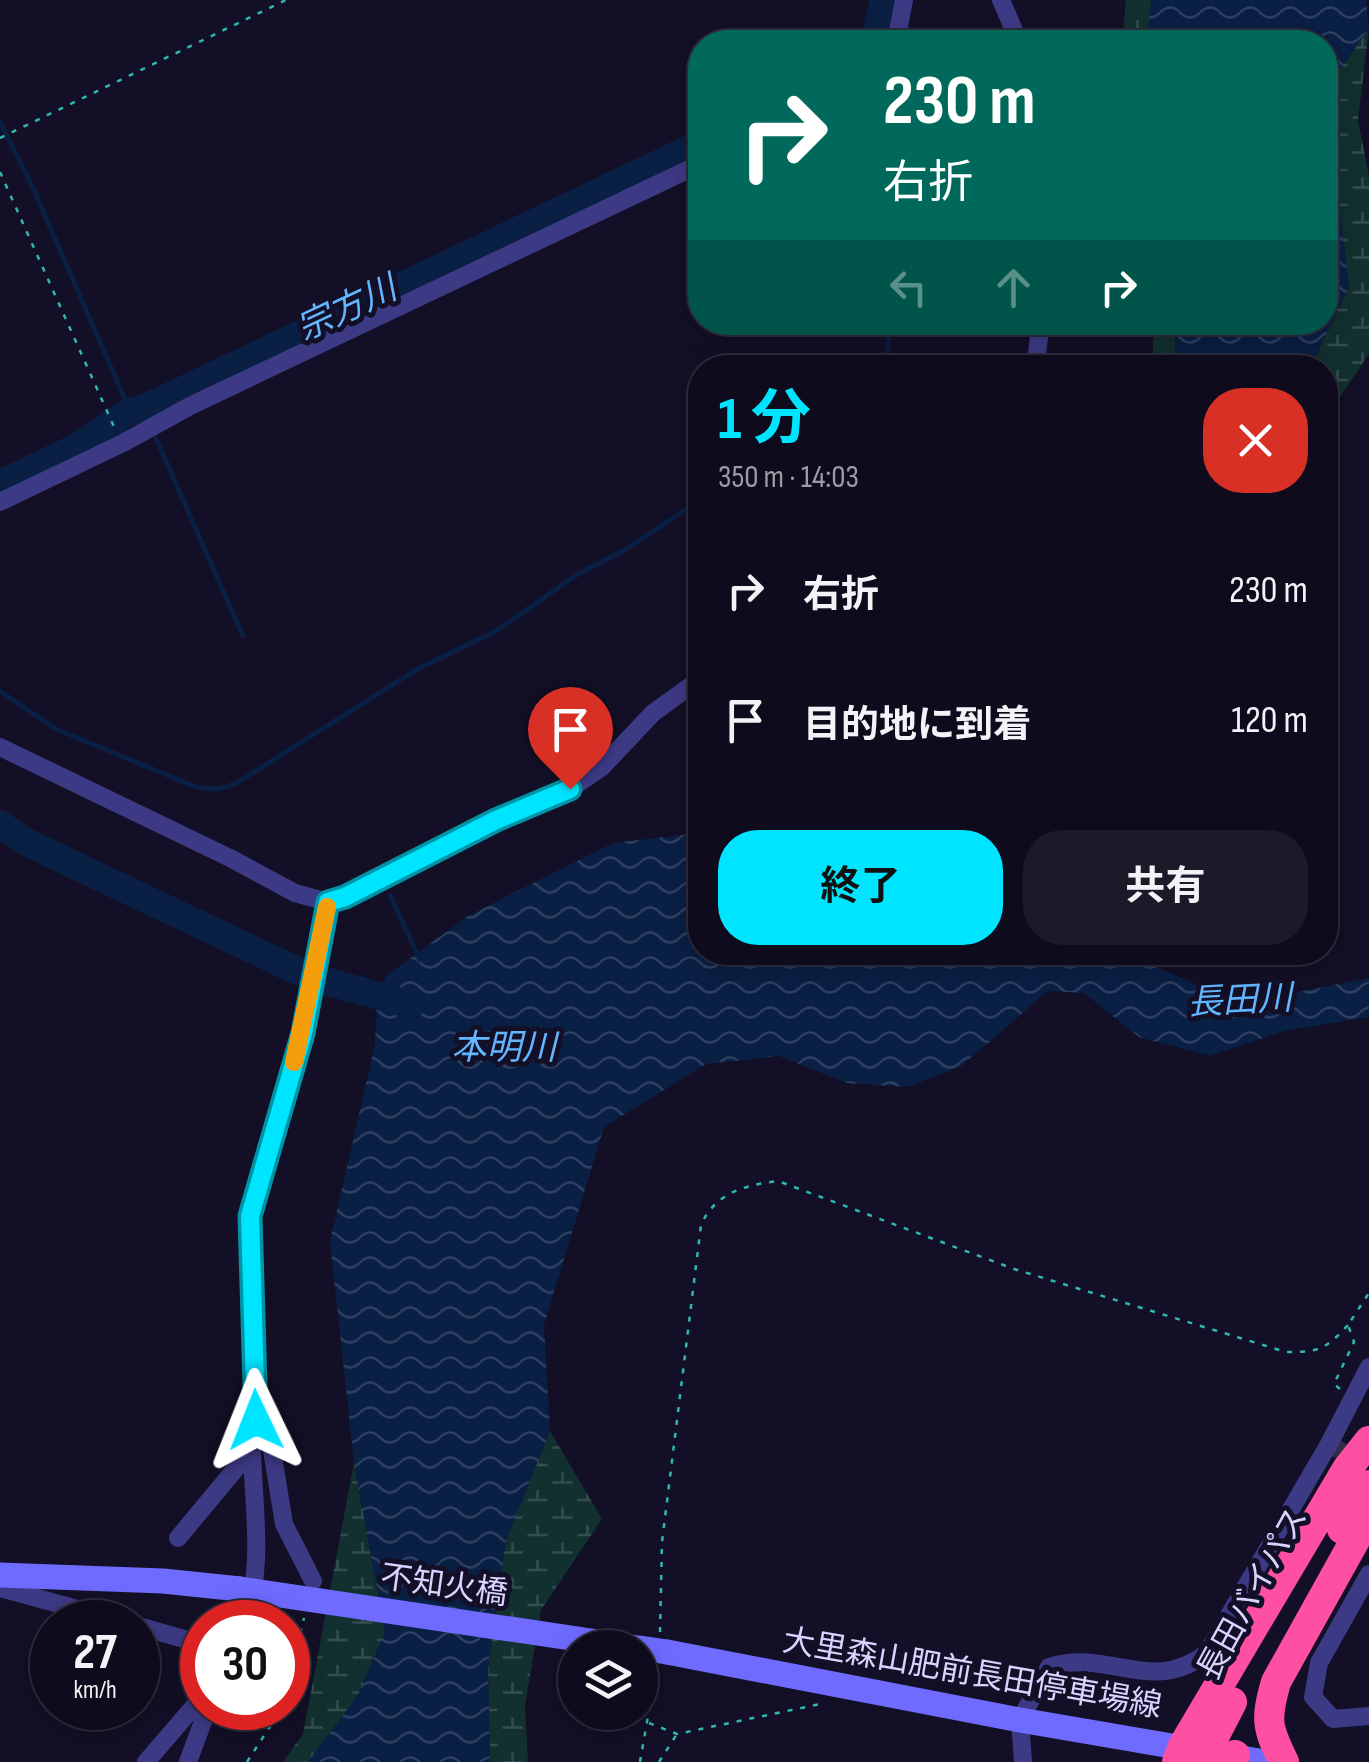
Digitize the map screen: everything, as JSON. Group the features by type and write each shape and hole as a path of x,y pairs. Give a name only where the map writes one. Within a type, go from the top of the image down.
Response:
{"highway":[{"path":"1187,1756 1347,1469 1369,1441"},
{"name":"長田バイパス","path":"1228,1760 1238,1704 1285,1600 1369,1463"},
{"name":"長田バイパス","path":"1187,1756 1238,1704 1369,1485"},
{"path":"1284,1762 1268,1730 1267,1711 1276,1682 1369,1514"}],"main road":[{"name":"不知火橋","path":"0,1575 164,1581 240,1589 558,1638"},
{"name":"大里森山肥前長田停車場線","path":"658,1653 856,1686 1187,1756 1265,1762"}],"street":[{"path":"898,30 904,0"},
{"path":"1001,0 1013,30"},
{"path":"0,502 190,406 688,170"},
{"path":"0,747 296,893 328,902 496,820 570,789 602,767 653,713 688,688"},
{"path":"248,1600 255,1565 252,1448 256,1420 250,1216 303,1033 328,902"},
{"path":"1022,1762 1020,1720 1049,1667 1082,1660 1162,1674 1189,1667 1207,1654 1369,1367"},
{"path":"256,1420 271,1444 284,1524 313,1580"},
{"path":"178,1538 252,1448"},
{"path":"1369,1574 1319,1663 1313,1698 1332,1718 1369,1716"},
{"path":"0,1588 44,1600"},
{"path":"146,1762 180,1723"},
{"path":"188,1762 200,1730"}],"path":[{"path":"0,138 286,0"},
{"path":"0,172 122,443"},
{"path":"654,1630 701,1224 710,1205 750,1184 778,1181 1014,1269 1286,1352 1314,1352 1330,1345 1369,1293"},
{"path":"1348,1326 1354,1342 1334,1384 1352,1400"},
{"path":"658,1726 676,1734 818,1707 856,1686"},
{"path":"247,1762 268,1730"},
{"path":"640,1762 646,1730"},
{"path":"659,1762 676,1734"}],"green space":[{"path":"1126,0 1151,0 1148,30 1123,30"},
{"path":"1369,28 1358,120 1369,176 1369,354 1338,400 1338,355 1316,355 1326,335 1338,335 1338,310 1349,287 1338,197 1338,72"},
{"path":"1153,335 1175,335 1176,355 1153,355"},
{"path":"550,1431 602,1519 541,1610 525,1706 528,1762 490,1762 488,1668 506,1540"},
{"path":"354,1463 385,1632 358,1695 308,1762 283,1762 304,1730 310,1730 310,1697"}],"water":[{"path":"1151,0 1366,0 1369,28 1338,72 1338,30 1148,30"},
{"path":"1338,197 1349,287 1338,310"},
{"path":"1175,335 1326,335 1316,355 1176,355"},
{"name":"本明川","path":"688,834 688,965 1153,965 1199,986 1298,992 1369,978 1369,1017 1284,1031 1210,1056 1139,1037 1084,993 1048,991 960,1067 907,1087 847,1083 779,1056 706,1064 604,1127 544,1325 550,1431 506,1540 488,1668 490,1762 308,1762 358,1695 385,1632 354,1463 330,1241 375,1044 377,995 386,976 468,916 613,843"}],"waterway":[{"name":"宗方川","path":"877,30 884,0"},
{"path":"0,122 33,188 130,411"},
{"name":"宗方川","path":"0,484 75,448 130,411 143,409 688,150"},
{"path":"887,355 889,335"},
{"path":"143,409 243,636"},
{"path":"0,691 56,729 196,787 218,789 235,784 416,670 496,631 578,574 623,551 688,508"},
{"name":"宗方川","path":"0,824 26,842 308,976 411,1005"},
{"path":"390,895 420,960"}],"tunnel":[{"path":"1329,1444 1369,1467"}],"slow traffic":[{"path":"294,1062 327,907"}],"route":[{"path":"256,1420 250,1216 303,1033 328,902 496,820 570,789"}],"water label":[{"name":"長田川","path":"1240,1001"}]}
